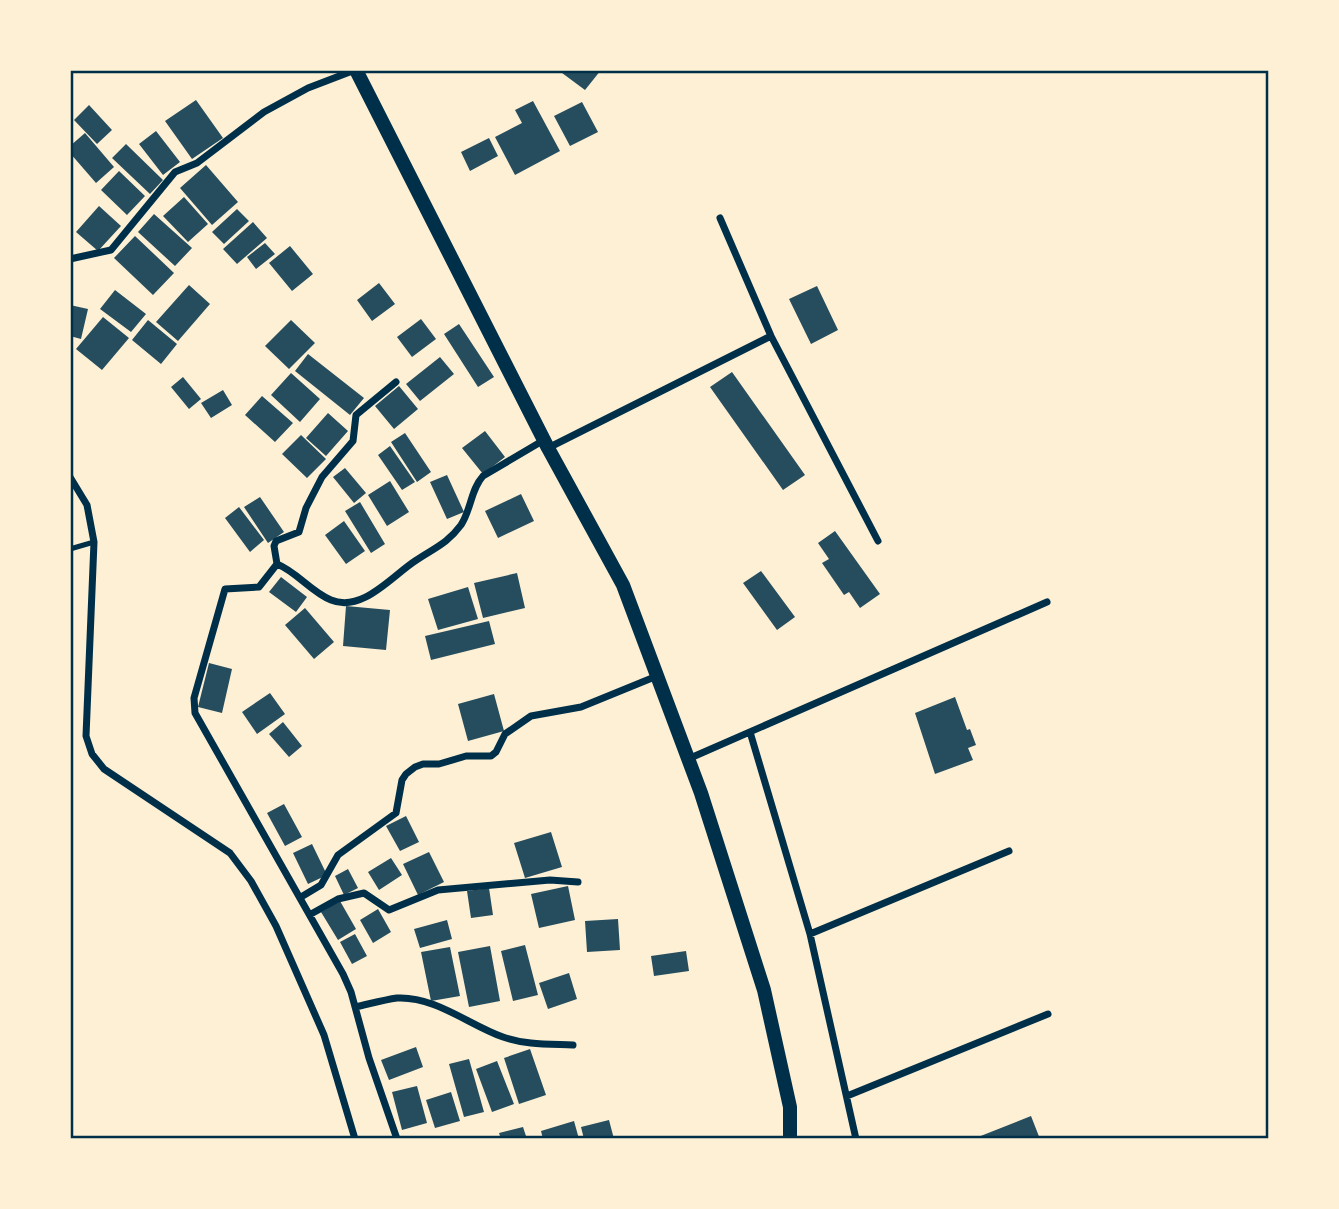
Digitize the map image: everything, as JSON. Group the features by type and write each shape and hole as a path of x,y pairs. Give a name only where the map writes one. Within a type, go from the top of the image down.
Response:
{"main road":[{"path":"356,70 546,444 623,585 688,759 764,990 790,1107 790,1139"}],"street":[{"path":"70,259 111,250 175,172 197,163 264,112 308,88 356,70"},
{"path":"720,218 771,336 878,541"},
{"path":"396,382 356,415 354,441 322,477 306,508 299,532 276,541 274,546 277,564 331,600 350,602 380,590 415,560 444,545 463,522 478,481 483,476 771,336"},
{"path":"70,477 86,505 94,542 86,736 92,754 104,769 127,786 230,853 251,881 276,926 324,1035 355,1139"},
{"path":"277,564 259,587 228,588 223,592 194,698 195,713 343,974 397,1139"},
{"path":"688,759 1046,602"},
{"path":"301,897 321,885 338,855 396,813 402,780 415,767 439,764 466,756 491,756 505,734 531,716 581,707 657,676"},
{"path":"750,732 810,934 856,1139"},
{"path":"810,934 1009,851"},
{"path":"311,914 338,899 364,893 388,910 438,890 550,880 578,882"},
{"path":"355,1007 399,998 416,1000 450,1012 505,1038 529,1043 573,1045"},
{"path":"847,1096 1048,1014"}],"lane":[{"path":"70,549 94,542"}],"building":[{"path":"558,70 601,70 585,90"},
{"path":"196,100 223,138 192,159 165,121"},
{"path":"533,101 560,151 515,175 495,137 522,123 515,110"},
{"path":"582,102 598,132 570,146 554,116"},
{"path":"89,105 112,130 97,144 74,120"},
{"path":"156,131 180,162 163,175 139,144"},
{"path":"85,133 114,167 96,183 70,153 70,146"},
{"path":"489,138 498,156 470,171 461,152"},
{"path":"126,144 163,180 150,194 112,158"},
{"path":"206,165 238,202 212,225 180,188"},
{"path":"119,171 145,196 127,215 101,190"},
{"path":"184,197 208,224 188,242 163,216"},
{"path":"99,206 121,226 98,251 76,232"},
{"path":"237,209 249,221 224,244 212,232"},
{"path":"154,214 192,248 175,266 138,232"},
{"path":"253,222 267,238 237,264 223,249"},
{"path":"135,236 174,273 153,295 114,258"},
{"path":"265,243 275,254 256,269 247,257"},
{"path":"290,246 313,274 292,291 269,263"},
{"path":"379,283 395,304 372,321 357,300"},
{"path":"189,285 210,304 178,341 156,322"},
{"path":"817,286 838,330 811,344 789,299"},
{"path":"115,290 146,314 131,332 100,309"},
{"path":"70,305 88,309 81,339 70,336"},
{"path":"103,317 129,338 102,370 76,349"},
{"path":"421,319 436,339 412,357 397,337"},
{"path":"148,320 177,344 161,364 132,340"},
{"path":"291,320 315,343 289,369 265,346"},
{"path":"459,324 494,377 478,387 444,334"},
{"path":"308,354 364,398 350,415 295,371"},
{"path":"440,357 454,374 420,401 406,384"},
{"path":"732,372 805,475 783,490 710,387"},
{"path":"291,373 320,399 300,422 271,395"},
{"path":"183,377 201,399 189,409 171,387"},
{"path":"399,386 418,409 394,429 375,406"},
{"path":"223,390 232,405 211,418 201,403"},
{"path":"262,396 293,423 275,442 245,415"},
{"path":"328,413 348,431 326,456 306,438"},
{"path":"485,431 505,457 483,474 462,448"},
{"path":"405,433 431,472 417,482 391,442"},
{"path":"301,435 326,459 307,478 282,454"},
{"path":"390,446 415,482 402,490 378,455"},
{"path":"345,468 366,493 354,503 333,477"},
{"path":"447,475 464,512 447,519 430,482"},
{"path":"390,481 409,512 387,526 368,495"},
{"path":"521,494 534,521 498,538 485,511"},
{"path":"260,497 284,532 268,543 244,507"},
{"path":"360,502 385,544 371,553 345,511"},
{"path":"239,507 264,540 250,552 225,518"},
{"path":"344,521 365,551 346,564 325,535"},
{"path":"835,531 880,594 860,608 849,592 844,595 822,563 829,559 818,543"},
{"path":"761,571 795,617 777,630 743,583"},
{"path":"517,573 525,608 483,618 474,583"},
{"path":"281,577 307,597 296,612 269,592"},
{"path":"468,587 478,619 438,630 428,599"},
{"path":"346,606 390,610 386,650 343,646"},
{"path":"305,608 334,642 314,659 285,625"},
{"path":"489,621 495,644 431,660 425,636"},
{"path":"209,663 232,669 222,713 198,707"},
{"path":"270,693 285,714 257,734 242,712"},
{"path":"494,694 504,731 468,741 458,704"},
{"path":"955,697 967,730 970,729 976,745 968,748 973,760 935,774 915,713"},
{"path":"283,722 302,746 289,757 269,734"},
{"path":"284,804 302,837 285,846 267,813"},
{"path":"406,816 419,842 400,851 386,826"},
{"path":"551,832 562,867 525,878 514,843"},
{"path":"312,844 327,875 308,884 293,853"},
{"path":"429,852 444,882 418,895 403,864"},
{"path":"391,858 402,875 379,890 368,872"},
{"path":"348,869 358,888 344,895 335,876"},
{"path":"568,886 575,920 539,928 531,894"},
{"path":"489,888 493,915 471,918 467,891"},
{"path":"340,901 356,929 338,940 321,912"},
{"path":"378,909 391,932 373,943 360,920"},
{"path":"618,919 620,950 587,952 585,921"},
{"path":"447,920 452,939 420,948 414,929"},
{"path":"355,934 367,956 352,964 340,942"},
{"path":"525,945 538,995 513,1001 501,951"},
{"path":"490,946 500,1001 469,1007 458,952"},
{"path":"450,947 460,996 431,1001 421,952"},
{"path":"686,951 689,971 654,976 651,956"},
{"path":"569,973 577,999 548,1009 539,983"},
{"path":"416,1047 423,1067 389,1080 381,1060"},
{"path":"530,1049 546,1095 519,1104 504,1058"},
{"path":"469,1059 484,1112 464,1117 449,1064"},
{"path":"497,1061 514,1104 492,1112 476,1069"},
{"path":"417,1086 427,1123 402,1130 392,1092"},
{"path":"451,1092 460,1121 435,1128 426,1100"},
{"path":"1031,1116 1040,1139 973,1139"},
{"path":"609,1120 614,1139 584,1139 581,1127"},
{"path":"574,1121 579,1139 543,1139 541,1131"},
{"path":"523,1127 527,1139 501,1139 499,1133"}]}
